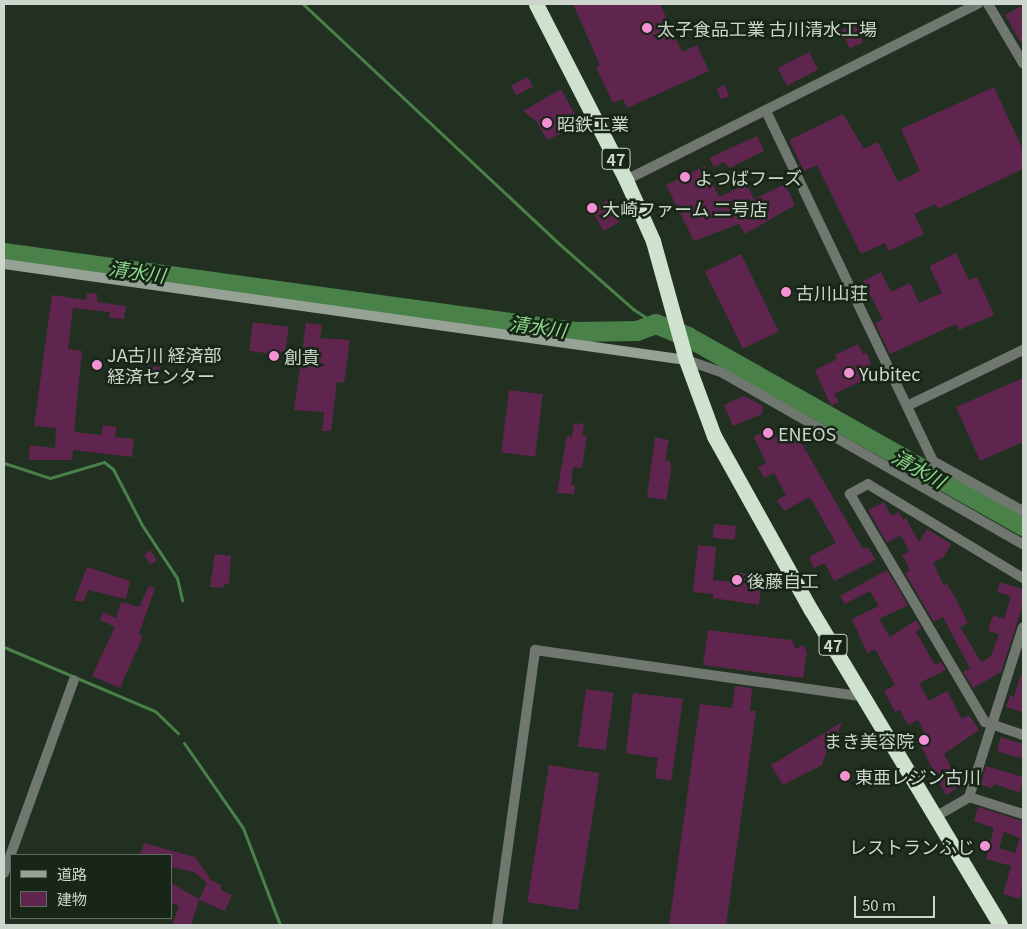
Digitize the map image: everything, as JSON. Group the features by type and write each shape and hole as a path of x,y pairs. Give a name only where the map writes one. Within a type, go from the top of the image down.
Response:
{"highway":[{"name":"47","path":"536,4 626,180 652,241 686,358 714,436 742,490 811,610 865,696 1000,925"}],"street":[{"path":"626,180 978,4"},
{"path":"988,4 1023,63"},
{"path":"766,111 934,461 1023,511"},
{"path":"4,264 686,358 721,372 1023,544"},
{"path":"907,406 1023,350"},
{"path":"1023,578 868,484 850,494 985,722 1023,735"},
{"path":"935,817 969,797 992,725 1019,655 1023,627"},
{"path":"497,925 535,650 865,696"},
{"path":"11,854 74,680"},
{"path":"969,797 1023,814"},
{"path":"4,873 10,856"}],"building":[{"path":"573,4 660,4 682,52 697,45 709,71 627,108 623,99 613,103 596,67 600,65"},
{"path":"1023,5 1023,46 1005,15"},
{"path":"855,24 863,42 849,48 841,30"},
{"path":"809,52 818,70 787,86 778,68"},
{"path":"528,77 533,87 516,95 511,86"},
{"path":"725,85 729,96 721,99 717,88"},
{"path":"994,87 1023,150 1023,169 938,209 935,204 914,214 924,234 889,251 885,243 861,254 817,165 804,171 789,140 843,114 864,149 878,142 898,182 920,171 901,129"},
{"path":"561,89 580,124 547,140 537,122 523,111"},
{"path":"757,136 764,151 730,168 724,162 714,167 709,158"},
{"path":"705,166 719,197 747,184 754,199 785,184 795,205 745,234 739,224 694,241 666,185"},
{"path":"608,200 620,222 604,231 591,209"},
{"path":"956,253 969,280 977,277 994,315 959,330 956,324 890,354 875,323 883,320 863,281 881,272 891,292 910,283 919,303 942,293 929,266"},
{"path":"741,254 779,331 743,349 705,272"},
{"path":"87,293 97,294 97,302 126,306 124,319 109,318 110,312 73,308 68,349 82,351 74,432 101,435 103,425 117,427 115,437 134,439 132,457 73,450 72,460 29,460 30,445 55,448 56,428 34,426 52,295 86,300"},
{"path":"253,322 289,327 285,356 249,351"},
{"path":"306,323 322,325 320,338 350,340 344,383 337,382 331,431 322,431 324,412 294,410"},
{"path":"858,344 863,354 867,353 872,368 859,374 862,381 834,394 839,402 831,406 815,370 837,359 835,355"},
{"path":"147,366 160,367 159,382 146,381"},
{"path":"1023,378 1023,442 980,461 956,407"},
{"path":"509,390 543,394 535,457 501,453"},
{"path":"744,396 763,406 762,414 733,426 724,405"},
{"path":"574,423 584,424 582,436 587,435 582,468 573,467 571,485 575,486 574,494 557,493 567,436 572,437"},
{"path":"792,427 863,549 868,547 875,560 834,581 825,563 814,568 809,557 836,543 810,497 784,511 777,500 786,495 774,473 764,478 758,467 766,463 754,437 763,432 768,441"},
{"path":"655,437 669,440 665,461 670,461 671,472 666,500 647,497"},
{"path":"884,502 891,516 899,512 903,520 906,518 919,542 927,529 951,544 944,557 933,563 944,585 947,584 957,601 968,623 960,627 981,662 991,656 999,634 988,631 993,615 1004,619 1011,596 997,592 1000,582 1023,589 1022,608 1001,672 973,688 963,672 970,668 943,617 934,622 905,573 910,570 902,555 909,551 901,535 887,543 868,510"},
{"path":"714,524 736,526 735,540 713,538"},
{"path":"698,545 716,547 713,580 732,582 733,572 762,576 759,605 713,598 713,594 693,592"},
{"path":"150,550 157,560 150,565 144,555"},
{"path":"215,554 231,556 229,585 224,584 223,588 210,587"},
{"path":"87,567 130,581 126,599 88,590 84,601 74,601"},
{"path":"887,570 908,605 879,619 890,637 916,620 921,628 916,632 935,665 941,662 946,670 919,683 929,701 947,691 962,719 969,715 979,730 944,754 957,778 963,775 967,782 946,795 921,746 929,741 918,720 908,725 900,710 895,712 884,691 895,685 875,649 867,653 852,619 879,606 870,591 845,604 840,596"},
{"path":"149,586 155,588 139,634 143,636 120,688 92,676 115,627 100,620 103,612 116,618 121,602 139,607"},
{"path":"708,630 792,640 796,649 803,645 807,652 803,678 703,665"},
{"path":"1021,674 1023,674 1023,712 1006,707 1010,695 1014,697"},
{"path":"735,686 752,688 750,711 756,711 726,925 669,925 700,704 732,708"},
{"path":"586,689 614,693 606,750 578,746"},
{"path":"633,693 683,699 671,781 655,778 658,758 626,753"},
{"path":"842,722 835,740 831,738 822,765 783,785 771,765"},
{"path":"1001,737 1023,744 1023,759 997,751"},
{"path":"549,765 599,773 578,910 527,902"},
{"path":"986,766 1023,777 1020,793 995,784 991,788 981,785"},
{"path":"978,807 1023,821 1023,888 1020,899 1003,894 1011,866 986,859 994,828 974,821","holes":["1004,832 1020,838 1015,853 999,848"]},
{"path":"144,843 195,857 211,880 221,885 221,890 232,895 225,911 199,900 191,925 172,925 179,906 172,903 172,884 199,899 207,883 194,872 172,867 172,854 140,854"}],"waterway":[{"path":"303,4 556,241 633,309 656,324"},
{"name":"清水川","path":"4,253 576,332 637,331 656,324 688,337 1023,526"},
{"path":"4,463 50,478 104,462 113,469 142,525 177,578 182,600"},
{"path":"4,647 155,711 178,733"},
{"path":"184,743 243,828 280,925"}],"place":[{"name":"太子食品工業 古川清水工場","path":"647,28"},
{"name":"昭鉄工業","path":"547,123"},
{"name":"よつばフーズ","path":"685,177"},
{"name":"大崎ファーム 二号店","path":"592,208"},
{"name":"古川山荘","path":"786,292"},
{"name":"創貴","path":"274,356"},
{"name":"JA古川 経済部 経済センター","path":"97,365"},
{"name":"Yubitec","path":"849,373"},
{"name":"ENEOS","path":"768,433"},
{"name":"後藤自工","path":"737,580"},
{"name":"まき美容院","path":"924,740"},
{"name":"東亜レジン古川","path":"845,776"},
{"name":"レストランふじ","path":"985,846"}]}
